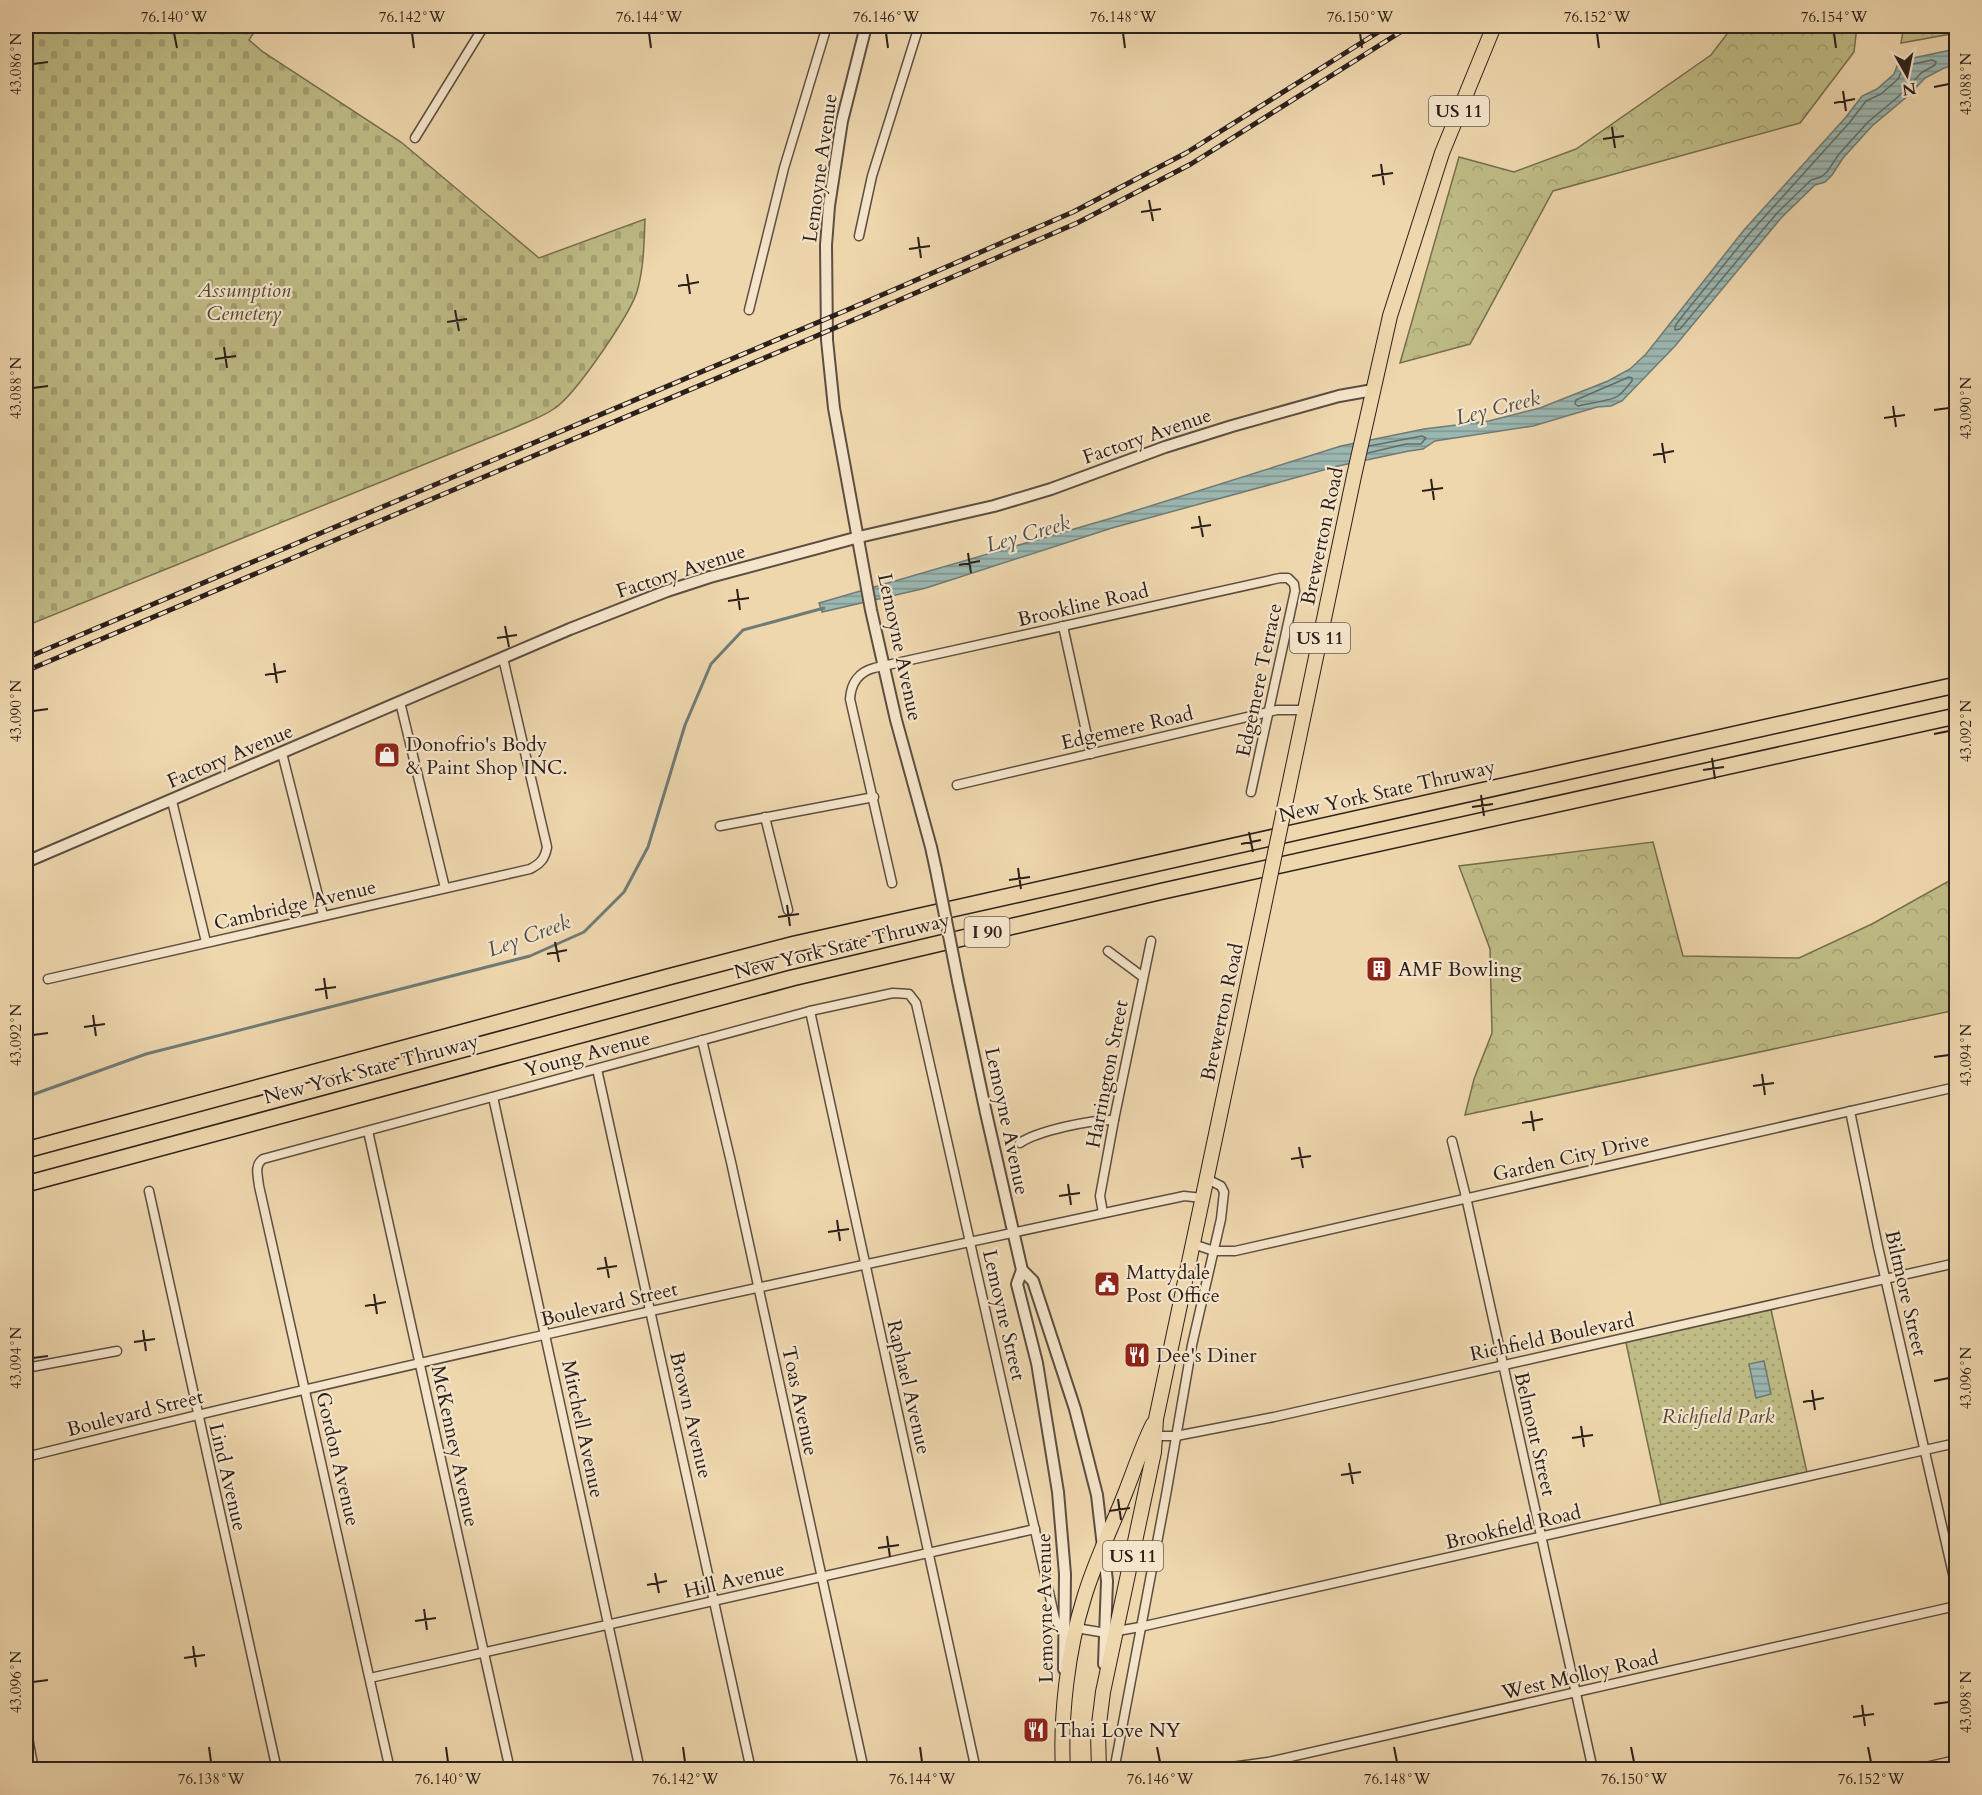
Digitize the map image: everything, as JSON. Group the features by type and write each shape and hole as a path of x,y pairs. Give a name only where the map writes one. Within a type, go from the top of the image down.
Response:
{"highway":[{"name":"New York State Thruway","path":"26,1150 795,944 1956,685"},
{"name":"New York State Thruway","path":"26,1184 792,978 1163,891 1956,716"}],"main road":[{"name":"Brewerton Road","path":"1099,1770 1098,1732 1111,1632 1154,1452 1156,1419 1373,390 1390,316 1417,227 1442,153 1494,26"},
{"name":"Brewerton Road","path":"1063,1770 1062,1753 1070,1630 1142,1447 1156,1419"}],"street":[{"path":"415,138 484,26"},
{"path":"749,310 784,168 827,26"},
{"name":"Lemoyne Avenue","path":"866,26 842,121 829,206 826,245 827,340 834,408 871,610 936,870 1012,1232 1022,1269 1033,1281 1075,1409 1097,1495 1111,1632"},
{"path":"859,236 872,176 919,26"},
{"name":"Factory Avenue","path":"26,862 570,628 667,591 710,577 859,537 1032,495 1232,426 1339,396 1373,390"},
{"name":"Brookline Road","path":"885,666 1288,578"},
{"name":"Edgemere Terrace","path":"1251,792 1295,591 1294,584 1288,578"},
{"path":"1063,626 1091,754"},
{"name":"Cambridge Avenue","path":"48,979 538,866 545,857 547,847 503,658"},
{"path":"885,666 862,672 853,684 850,699 892,883"},
{"path":"400,702 445,888"},
{"name":"Edgemere Road","path":"957,785 1276,710 1305,710"},
{"path":"282,753 323,915"},
{"path":"720,826 874,797"},
{"path":"172,801 206,942"},
{"path":"765,817 788,910"},
{"name":"Harrington Street","path":"1103,1213 1100,1196 1151,941"},
{"path":"1108,951 1143,977"},
{"name":"Young Avenue","path":"263,1159 810,1011 902,993 909,994 916,1003"},
{"name":"Lemoyne Street","path":"916,1003 1054,1619 1070,1630"},
{"name":"Raphael Avenue","path":"810,1011 976,1770"},
{"name":"Toas Avenue","path":"702,1040 731,1162 864,1770"},
{"name":"Brown Avenue","path":"597,1069 752,1770"},
{"name":"Garden City Drive","path":"1193,1244 1214,1251 1235,1251 1956,1087"},
{"name":"Mitchell Avenue","path":"493,1097 640,1770"},
{"name":"Biltmore Street","path":"1850,1111 1956,1587"},
{"path":"1020,1143 1039,1134 1101,1119 1114,1120"},
{"name":"McKenney Avenue","path":"368,1131 510,1770"},
{"name":"Belmont Street","path":"1452,1141 1593,1770"},
{"name":"Gordon Avenue","path":"263,1159 257,1168 259,1186 390,1770"},
{"path":"1116,1770 1192,1345 1214,1251 1224,1192 1221,1186 1207,1179"},
{"name":"Lind Avenue","path":"149,1191 277,1770"},
{"name":"Boulevard Street","path":"26,1458 197,1414 758,1287 1184,1196 1203,1198"},
{"name":"Richfield Boulevard","path":"1155,1436 1176,1436 1274,1417 1956,1263"},
{"name":"Lemoyne Avenue","path":"1022,1269 1017,1284 1036,1363 1058,1492 1070,1630"},
{"path":"26,1368 117,1352"},
{"name":"Brookfield Road","path":"1070,1630 1111,1632 1140,1627 1956,1443"},
{"name":"Hill Avenue","path":"370,1677 1035,1529"},
{"name":"West Molloy Road","path":"1211,1769 1268,1762 1956,1606"},
{"path":"26,1727 34,1770"},
{"path":"1912,1770 1956,1760"}],"green space":[{"name":"Assumption Cemetery","path":"26,26 258,26 249,40 263,52 401,142 539,258 645,219 641,271 634,299 615,333 576,387 555,408 545,414 26,626"},
{"path":"1733,26 1857,26 1854,52 1800,123 1553,191 1470,344 1400,363 1459,157 1514,172 1576,149 1711,55"},
{"path":"1904,26 1956,26 1956,33 1901,43"},
{"path":"1653,842 1683,956 1799,958 1872,924 1956,877 1956,1010 1465,1115 1474,1079 1492,1033 1490,949 1459,866"},
{"name":"Richfield Park","path":"1770,1305 1808,1477 1662,1510 1625,1338"}],"water":[{"path":"1956,49 1956,65 1944,68 1925,78 1909,95 1872,126 1843,158 1832,175 1825,182 1815,185 1781,218 1675,346 1622,401 1611,406 1597,407 1533,426 1435,441 1423,449 1338,466 1112,528 926,588 822,612 819,603 1112,518 1341,446 1424,429 1489,421 1540,408 1608,381 1630,369 1646,354 1744,230 1846,117 1862,96 1877,89 1894,74 1899,61"},
{"path":"1764,1361 1771,1394 1756,1398 1749,1364"}],"waterway":[{"name":"Ley Creek","path":"26,1097 146,1054 530,956 584,932 624,892 648,847 685,725 711,664 743,630 824,608"}],"railway":[{"path":"26,658 1073,212 1186,153 1388,26"},
{"path":"26,671 1077,223 1191,164 1410,26"}],"place":[{"name":"Donofrio's Body & Paint Shop INC.","path":"387,755"},
{"name":"AMF Bowling","path":"1379,969"},
{"name":"Mattydale Post Office","path":"1107,1284"},
{"name":"Dee's Diner","path":"1137,1355"},
{"name":"Thai Love NY","path":"1036,1730"}]}
